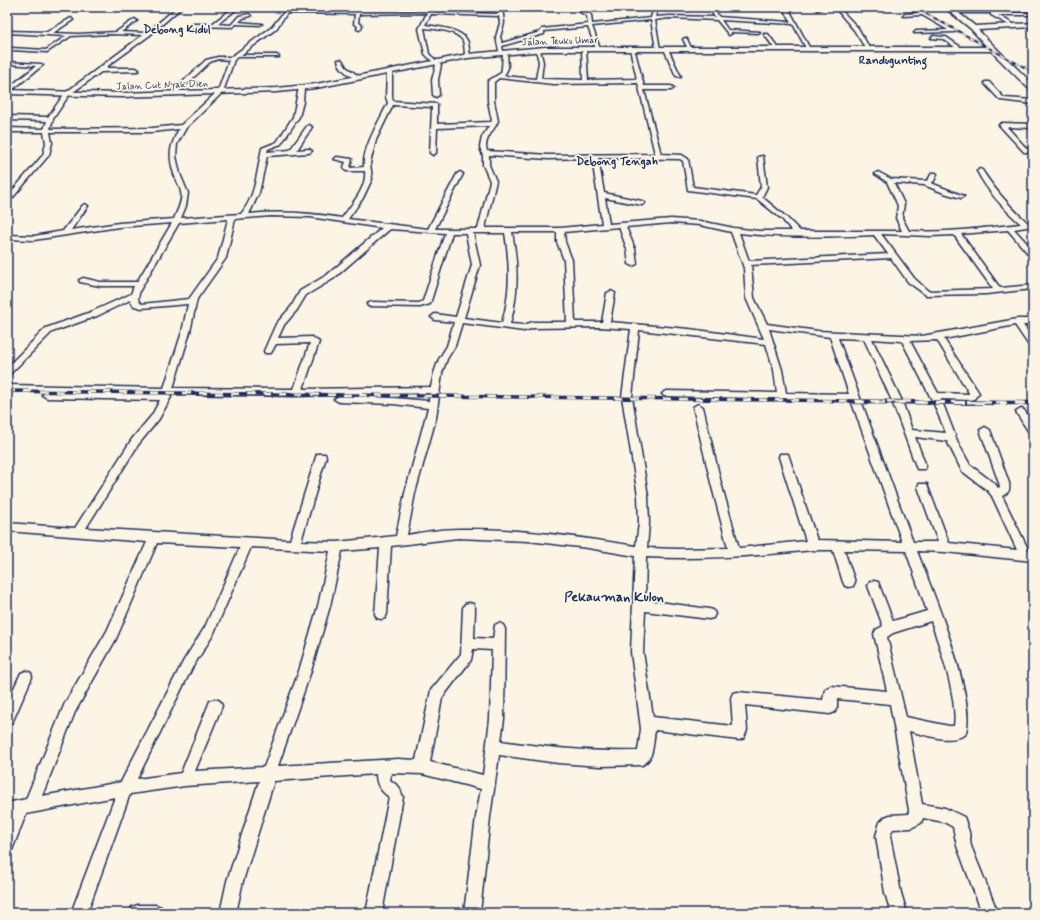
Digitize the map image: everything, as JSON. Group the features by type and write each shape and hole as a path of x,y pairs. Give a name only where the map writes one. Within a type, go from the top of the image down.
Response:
{"main road":[{"path":"947,7 973,28 1002,59 1033,88"},
{"path":"973,28 1033,25"},
{"path":"960,48 990,46"},
{"path":"960,48 982,52 1002,59"},
{"name":"Jalan Teuku Umar","path":"316,86 502,50 960,48"},
{"name":"Jalan Cut Nyak Dien","path":"7,92 121,95 173,94 316,86"}],"street":[{"path":"7,201 46,155 49,143 47,130 50,119 67,94 148,34 180,7"},
{"path":"212,26 230,14 236,7"},
{"path":"7,372 49,330 94,314 134,296 176,222 183,206 185,193 177,174 173,156 174,144 183,127 220,92 234,58 274,28 290,7"},
{"path":"376,13 380,7"},
{"path":"433,7 422,26 422,35 427,54 439,67 435,80 436,95"},
{"path":"500,7 502,23 498,38 505,68 500,77"},
{"path":"581,7 582,11 589,16 590,26 598,49"},
{"path":"656,7 653,18 658,49"},
{"path":"710,7 728,32 758,32"},
{"path":"783,7 789,13 793,23 808,48"},
{"path":"910,7 954,32 916,32"},
{"path":"983,7 1011,25"},
{"path":"839,11 856,29 868,48"},
{"path":"286,12 314,15 339,13 429,12 501,15"},
{"path":"954,12 1033,14"},
{"path":"335,18 339,13"},
{"path":"357,13 356,24 360,25 359,29"},
{"path":"906,15 924,14"},
{"path":"192,25 232,26 241,17 249,15"},
{"path":"502,50 542,33 542,30 653,18 754,19 793,23"},
{"path":"48,34 71,19"},
{"path":"117,33 135,20"},
{"path":"234,23 260,24"},
{"path":"422,26 438,28 460,35 466,42 468,56"},
{"path":"7,32 70,35 117,33 148,34"},
{"path":"11,49 47,51 70,35"},
{"path":"766,35 777,48"},
{"path":"930,37 944,38 960,48"},
{"path":"685,38 690,49"},
{"path":"584,49 586,82"},
{"path":"632,49 658,156"},
{"path":"666,49 679,76"},
{"path":"538,50 541,62 538,81"},
{"path":"173,94 208,61 218,58 277,56"},
{"path":"7,62 16,57"},
{"path":"340,61 344,68 358,78"},
{"path":"7,62 41,64 27,78 7,92"},
{"path":"98,70 136,70"},
{"path":"344,220 360,198 369,179 367,163 373,140 391,103 389,97 389,72"},
{"path":"481,229 493,181 486,165 483,147 485,137 494,124 495,117 491,101 491,81 500,77 538,81 640,81"},
{"path":"988,83 1002,99 1033,102"},
{"path":"242,217 246,213 254,198 266,147 279,143 297,114 301,88"},
{"path":"642,88 671,88"},
{"path":"391,103 435,105 433,153"},
{"path":"297,114 305,114"},
{"path":"7,118 50,119"},
{"path":"434,126 494,124"},
{"path":"1026,151 1002,125 1033,126"},
{"path":"7,130 152,130 183,127"},
{"path":"293,151 308,127"},
{"path":"264,154 309,151"},
{"path":"485,153 525,156 682,157 686,160 689,189 759,197 784,218 798,234"},
{"path":"596,157 606,227"},
{"path":"759,197 758,195 764,187 761,157"},
{"path":"337,159 350,160 346,167 348,170 368,169"},
{"path":"980,171 993,194 1008,209 1030,225"},
{"path":"430,230 460,174"},
{"path":"878,174 890,181 925,183 946,192 961,196"},
{"path":"925,183 931,181 934,174"},
{"path":"890,181 895,195 900,202 901,207 899,218 906,233"},
{"path":"601,195 639,201 642,203"},
{"path":"66,233 69,226 77,218 85,206"},
{"path":"7,238 34,238 119,226 271,214 301,214 388,227 430,230 560,230 648,222 679,221 759,233 798,234 876,232 930,234 956,233 1030,225"},
{"path":"78,532 135,442 156,417 167,394 186,332 192,301 222,258 232,217"},
{"path":"622,225 631,249 633,264"},
{"path":"268,351 280,324 294,308 303,293 330,277 388,227"},
{"path":"1010,228 1033,254"},
{"path":"371,304 420,305 427,302 449,230"},
{"path":"400,541 410,493 431,418 438,374 443,359 451,346 469,285 475,272 476,265 469,230"},
{"path":"506,325 512,304 514,284 513,256 508,230"},
{"path":"560,230 561,242 568,260 571,324"},
{"path":"734,230 746,263 750,298 770,342 778,370 782,396"},
{"path":"876,232 911,280 926,292 935,294 998,291 1033,287"},
{"path":"956,233 998,291"},
{"path":"746,263 893,256"},
{"path":"83,280 100,284 140,284"},
{"path":"606,324 611,293"},
{"path":"134,296 136,304 142,306 192,301"},
{"path":"435,317 524,328 533,325 606,324 770,342"},
{"path":"764,326 833,335 905,339 939,337 1017,322 1033,322"},
{"path":"1017,322 1033,345"},
{"path":"493,747 600,759 642,758 646,749 647,723 637,652 641,552 644,523 643,496 627,397 635,327"},
{"path":"833,335 854,397 935,614 951,662 961,707 962,724 960,730 956,732 948,733 901,723"},
{"path":"867,337 897,402 921,466"},
{"path":"935,396 971,397 974,393 939,337"},
{"path":"905,339 935,396 966,468 974,476 988,484 996,494 1029,556"},
{"path":"273,341 312,340 315,342 298,392"},
{"path":"7,388 393,401 433,405"},
{"path":"7,395 113,397 167,394 436,390"},
{"path":"667,394 854,397"},
{"path":"698,407 716,483 735,552"},
{"path":"1021,412 1033,432"},
{"path":"985,430 1004,483 1005,489 996,494"},
{"path":"909,433 940,435 951,438 954,442"},
{"path":"294,544 321,457"},
{"path":"784,458 813,545"},
{"path":"923,487 945,547"},
{"path":"7,527 154,538 337,547 386,543 458,533 528,536 580,542 641,552 678,554 735,552 813,545 945,547 1029,556"},
{"path":"7,844 19,812 70,708 112,635 154,538"},
{"path":"79,913 122,794 184,671 207,635 248,542"},
{"path":"381,614 386,543"},
{"path":"837,546 849,582"},
{"path":"228,913 235,881 267,780 305,672 324,606 337,547"},
{"path":"874,586 890,628"},
{"path":"639,605 709,614"},
{"path":"422,767 436,695 467,656 469,643 469,608"},
{"path":"899,913 893,893 883,836 885,827 890,822 911,821 916,818 916,810 901,723 880,634 890,628 935,614"},
{"path":"472,913 497,719 499,629"},
{"path":"469,643 499,645"},
{"path":"7,718 26,677"},
{"path":"647,723 739,732 738,698 830,707 830,692 895,698"},
{"path":"185,779 215,706"},
{"path":"19,812 122,794 185,779 267,780 384,772 422,767 489,785"},
{"path":"374,913 396,797 394,792 385,786 384,772"},
{"path":"916,810 945,815 959,822 963,839 990,913"},
{"path":"138,913 155,913"}],"railway":[{"path":"914,7 1033,72"},
{"path":"7,391 1025,403"},
{"path":"855,402 1025,403"},
{"path":"1025,403 1033,403"}],"district":[{"name":"Debong Kidul","path":"177,29"},
{"name":"Randugunting","path":"893,60"},
{"name":"Debong Tengah","path":"617,161"},
{"name":"Pekauman Kulon","path":"614,596"}]}
